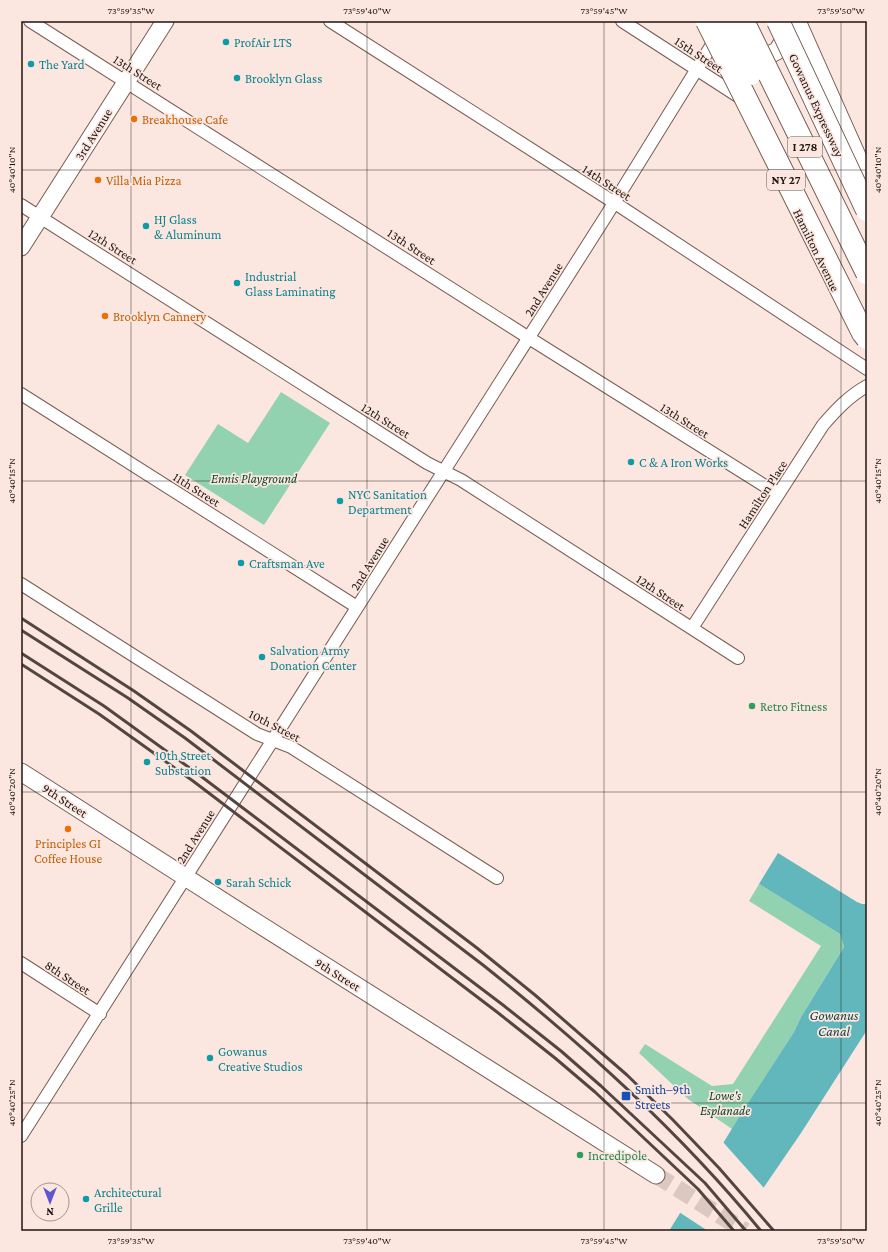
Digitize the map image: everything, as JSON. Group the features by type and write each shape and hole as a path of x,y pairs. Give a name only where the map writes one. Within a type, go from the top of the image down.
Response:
{"highway":[{"name":"NY 27","path":"707,21 863,333 867,338"},
{"name":"I 278","path":"724,21 867,315"},
{"name":"I 278","path":"743,21 867,273"},
{"name":"Gowanus Expressway","path":"778,21 867,210"}],"main road":[{"name":"3rd Avenue","path":"21,247 165,21"},
{"name":"Hamilton Avenue","path":"703,21 867,350"},
{"path":"727,68 748,66 777,51 797,21"},
{"path":"797,21 867,178"},
{"name":"9th Street","path":"21,772 656,1175"}],"street":[{"name":"13th Street","path":"30,21 529,338 765,486 779,493"},
{"name":"14th Street","path":"330,21 615,203 867,369"},
{"name":"15th Street","path":"622,21 741,98"},
{"path":"713,43 756,21"},
{"name":"2nd Avenue","path":"21,1136 615,203 713,43"},
{"name":"12th Street","path":"21,205 427,463 461,480 738,658"},
{"name":"Hamilton Place","path":"692,628 823,425 840,406 858,391 867,386"},
{"name":"11th Street","path":"21,394 357,607"},
{"name":"10th Street","path":"21,584 257,734 291,747 497,878"},
{"name":"8th Street","path":"21,963 100,1014"}],"green space":[{"name":"Ennis Playground","path":"281,392 330,423 264,525 185,475 218,424 248,443"},
{"name":"Lowe's Esplanade","path":"759,884 840,934 844,947 801,1017 794,1032 732,1129 688,1099 639,1053 645,1044 712,1086 733,1084 821,946 749,901"}],"water":[{"name":"Gowanus Canal","path":"778,853 857,902 867,904 867,1030 801,1133 734,1231 669,1231 741,1114 794,1032 801,1017 844,947 840,934 759,884"}],"pier":[{"path":"722,1141 765,1189 737,1231 708,1231 679,1212"}],"tunnel":[{"path":"656,1175 745,1231"}],"railway":[{"path":"21,618 134,691 191,731 477,948 535,995 627,1075 673,1120 719,1168 774,1231"},
{"path":"21,630 128,698 185,738 483,965 520,995 594,1058 664,1124 730,1194 761,1231"},
{"path":"21,653 104,706 198,774 503,1005 561,1051 601,1086 705,1183 746,1231"},
{"path":"21,664 99,714 193,781 497,1012 555,1058 595,1092 698,1189 734,1231"}],"place":[{"name":"ProfAir LTS","path":"226,42"},
{"name":"The Yard","path":"31,64"},
{"name":"Brooklyn Glass","path":"237,78"},
{"name":"Breakhouse Cafe","path":"134,119"},
{"name":"Villa Mia Pizza","path":"98,180"},
{"name":"HJ Glass & Aluminum","path":"146,226"},
{"name":"Industrial Glass Laminating","path":"237,283"},
{"name":"Brooklyn Cannery","path":"105,316"},
{"name":"C & A Iron Works","path":"631,462"},
{"name":"NYC Sanitation Department","path":"340,501"},
{"name":"Craftsman Ave","path":"241,563"},
{"name":"Salvation Army Donation Center","path":"262,657"},
{"name":"Retro Fitness","path":"752,706"},
{"name":"10th Street Substation","path":"147,762"},
{"name":"Principles GI Coffee House","path":"68,829"},
{"name":"Sarah Schick","path":"218,882"},
{"name":"Gowanus Creative Studios","path":"210,1058"},
{"name":"Smith–9th Streets","path":"626,1096"},
{"name":"Incredipole","path":"580,1155"},
{"name":"Architectural Grille","path":"86,1199"}]}
